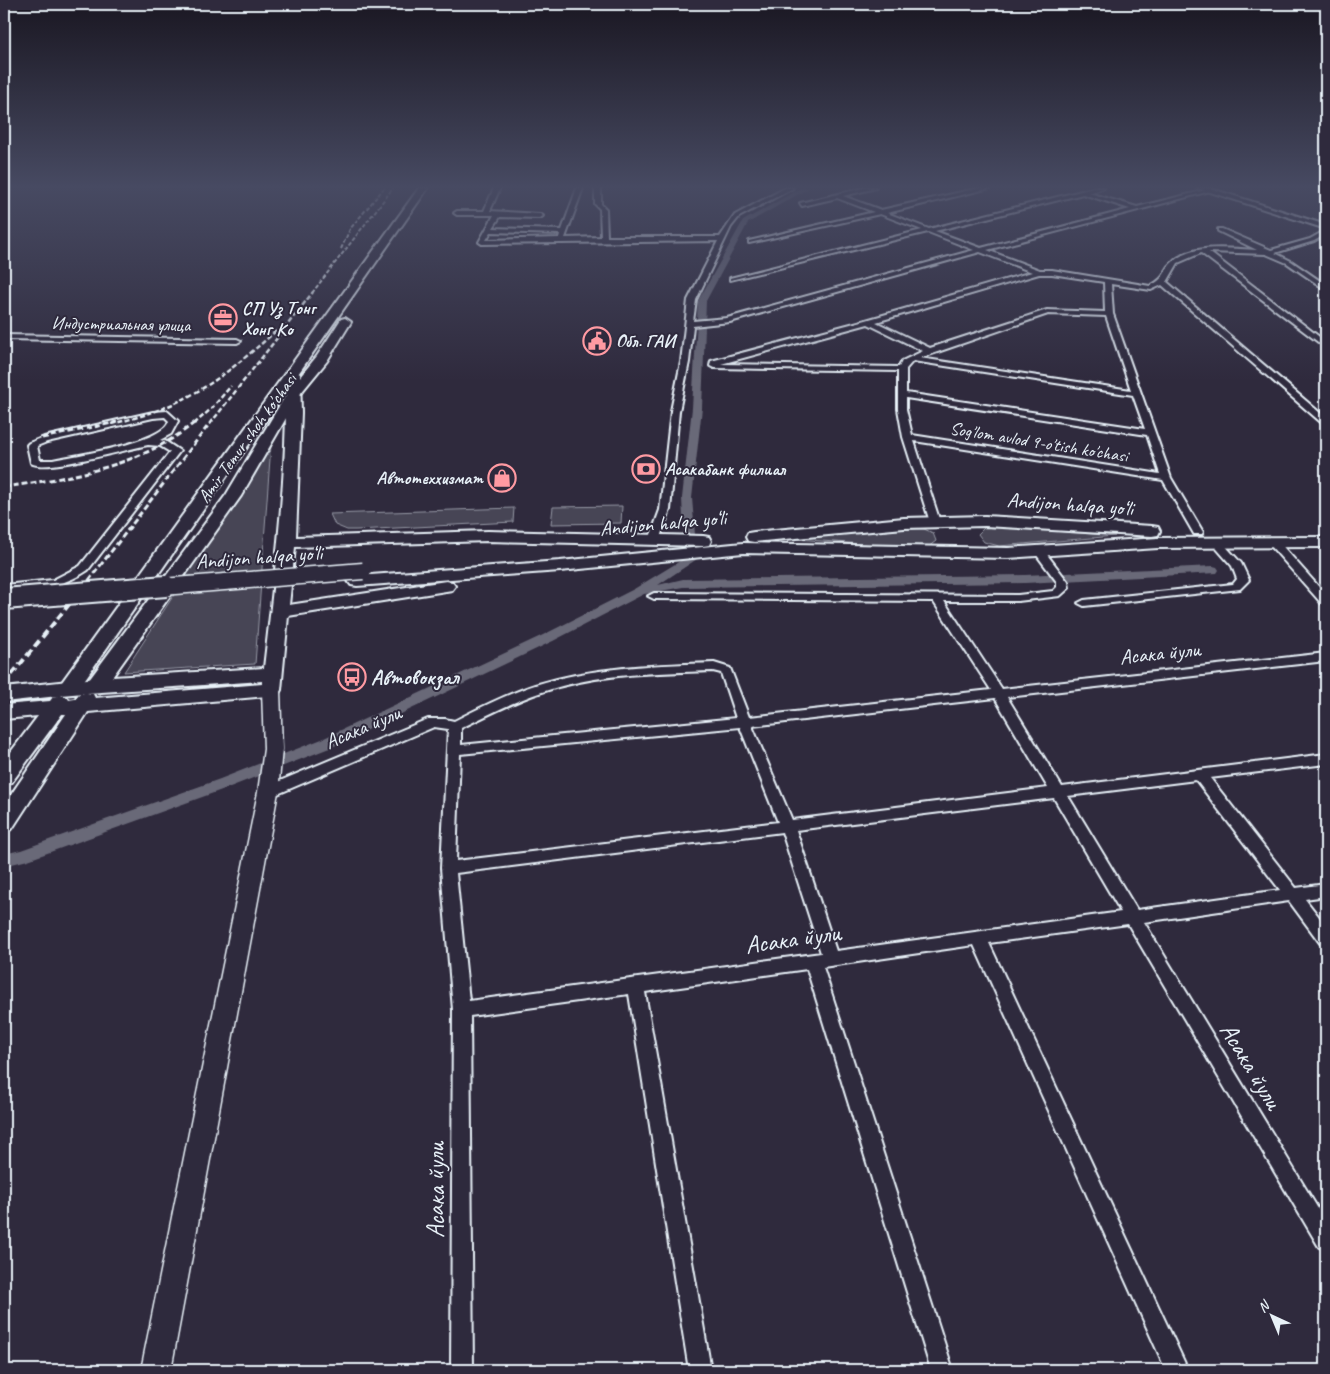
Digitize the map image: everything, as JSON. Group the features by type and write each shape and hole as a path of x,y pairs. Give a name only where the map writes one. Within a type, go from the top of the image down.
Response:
{"main road":[{"name":"Amir Temur shoh ko'chasi","path":"4,776 55,709 378,252"},
{"path":"376,275 392,252"},
{"name":"Amir Temur shoh ko'chasi","path":"4,823 81,706 233,496 294,393 322,358 353,310"},
{"path":"156,1370 269,788 273,750 272,682 287,542 294,413 292,374"},
{"path":"985,521 973,531 972,537 985,548 995,553"},
{"name":"Andijon halqa yo‘li","path":"4,609 710,541 935,522 985,521 1140,531 1326,532"},
{"path":"935,522 950,531 955,540 952,545 939,553"},
{"path":"287,542 488,536 710,541"},
{"name":"Andijon halqa yo‘li","path":"4,599 360,576 560,566 743,548 995,553 1043,557 1158,543 1326,542"},
{"path":"280,612 476,582 560,566"},
{"path":"4,695 96,685 272,682"},
{"path":"4,712 55,709 272,682"}],"street":[{"path":"654,540 665,510 675,410 691,324 692,300 716,252"},
{"path":"732,279 842,252"},
{"path":"691,324 727,320 973,252"},
{"path":"987,252 1039,272"},
{"path":"902,369 714,366 714,363 869,322 1039,272 1052,272 1144,288 1155,287 1162,282 1176,262 1197,252"},
{"path":"1205,252 1326,346"},
{"path":"1271,252 1326,288"},
{"path":"1107,282 1109,314 1166,478 1198,532"},
{"path":"1162,282 1326,422"},
{"path":"935,522 908,438 902,409 902,369 905,363 929,351 1047,312 1109,314"},
{"path":"869,322 929,351"},
{"name":"Индустриальная улица","path":"4,337 237,341"},
{"path":"911,359 1136,392"},
{"path":"902,395 1151,433"},
{"path":"4,588 56,584 72,578 84,568 175,451 162,444 148,442 53,462 36,463 32,446 44,440 153,415 167,414 174,421 173,427 168,432 148,442"},
{"name":"Sog'lom avlod 9-o'tish ko'chasi","path":"908,438 1166,478"},
{"path":"1084,603 1236,587 1242,580 1237,565 1216,542"},
{"path":"1273,542 1326,602"},
{"path":"654,596 937,599 1018,598 1056,594 1062,588 1062,582 1043,557"},
{"name":"Асака йули","path":"937,599 998,692 1326,1240"},
{"name":"Асака йули","path":"454,750 744,722 998,692 1326,657"},
{"path":"455,726 494,707 550,685 632,670 714,667 726,670 744,722 787,825 822,960 942,1370"},
{"name":"Асака йули","path":"269,788 433,722 445,722 455,726 448,868 460,1010 462,1370"},
{"path":"448,868 1326,759"},
{"path":"1199,774 1326,938"},
{"name":"Асака йули","path":"460,1010 1326,890"},
{"path":"979,938 1177,1370"},
{"path":"636,986 700,1370"}],"shaded area":[{"path":"271,445 255,664 124,672"},
{"path":"622,506 621,523 551,524 553,507"},
{"path":"514,508 513,522 356,530 347,530 335,525 330,514"},
{"path":"995,526 1115,536 999,546 984,542 978,534 985,527"},
{"path":"914,528 924,529 933,533 936,541 928,547 902,547 795,539"}],"waterway":[{"path":"4,860 22,856 225,783 327,743 548,638 638,592 691,559 687,498 697,408 702,301 729,252"},
{"path":"647,591 683,583 1025,579 1213,570"}],"railway":[{"path":"312,293 344,252"},
{"path":"210,424 313,292"},
{"path":"111,424 161,409 201,390 237,364 276,331"},
{"path":"194,424 211,409 231,386"},
{"path":"42,438 117,422"},
{"path":"4,487 79,474 129,460 175,437 195,422"},
{"path":"83,588 211,422"},
{"path":"4,684 84,586"}],"place":[{"name":"СП Уз Тонг Хонг Ко","path":"223,318"},
{"name":"Обл. ГАИ","path":"597,341"},
{"name":"Асакабанк филиал","path":"646,469"},
{"name":"Автотеххизмат","path":"502,478"},
{"name":"Автовокзал","path":"352,677"}]}
